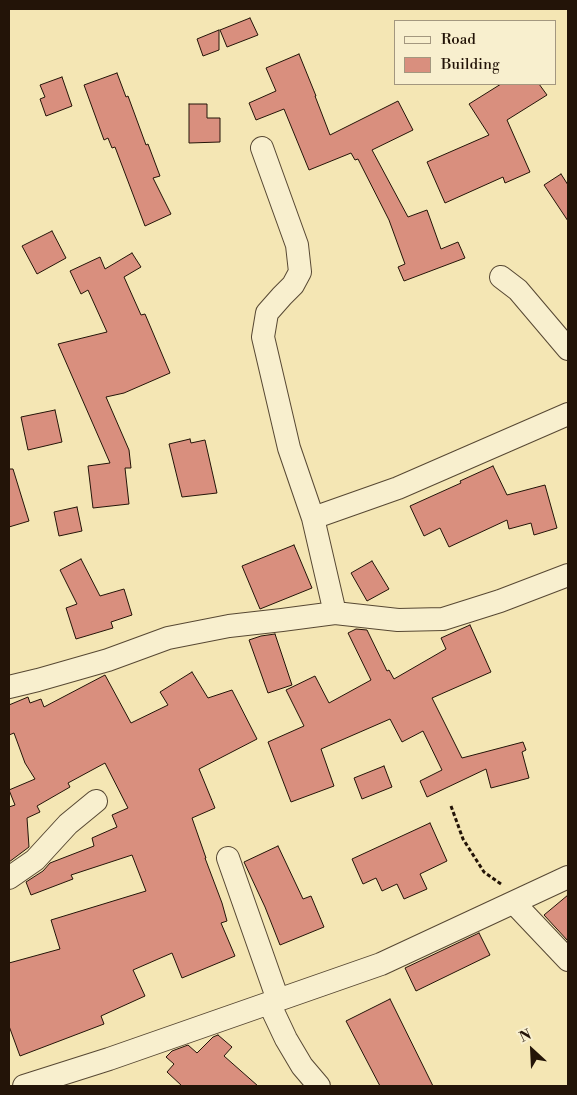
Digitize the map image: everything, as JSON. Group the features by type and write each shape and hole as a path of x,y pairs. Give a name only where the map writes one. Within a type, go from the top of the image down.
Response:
{"street":[{"path":"262,148 297,245 300,272 293,284 267,313 264,337 289,448 313,518 335,613"},
{"path":"501,277 518,290 568,349"},
{"path":"313,518 398,488 568,414"},
{"path":"9,686 38,680 108,660 168,638 229,626 335,613 398,620 443,619 500,601 568,575"},
{"path":"9,878 35,860 68,824 96,801"},
{"path":"228,858 286,1039 302,1066 319,1086"},
{"path":"24,1086 109,1059 381,964 568,877"},
{"path":"518,901 568,960"}],"path":[{"path":"451,806 463,839 484,872 518,901"}],"building":[{"path":"250,18 258,35 227,47 220,30"},
{"path":"219,30 219,50 203,56 197,39"},
{"path":"299,54 330,135 398,101 413,130 372,150 408,217 427,210 441,249 458,242 465,258 404,281 398,267 405,264 389,220 358,159 355,160 351,153 309,170 284,109 256,120 249,103 276,91 266,68"},
{"path":"117,73 160,176 153,178 171,214 145,226 115,147 112,148 108,138 104,140 84,85"},
{"path":"62,77 72,106 46,116 40,99 45,97 40,85"},
{"path":"499,85 540,85 547,95 507,120 530,172 505,183 503,177 445,203 427,162 489,135 469,104"},
{"path":"189,104 207,104 207,118 220,118 220,142 189,143"},
{"path":"561,174 568,185 568,221 544,185"},
{"path":"52,231 66,258 37,274 22,246"},
{"path":"132,253 141,267 124,277 141,315 145,314 170,373 124,393 106,397 129,450 131,468 125,468 129,504 93,508 88,466 110,463 58,344 107,332 88,290 81,294 70,271 100,257 105,269"},
{"path":"55,410 62,442 28,450 21,417"},
{"path":"190,439 191,443 205,440 217,493 182,497 169,444"},
{"path":"493,466 507,495 545,485 557,528 534,535 531,523 509,529 507,520 449,547 440,528 424,536 410,506"},
{"path":"9,469 13,469 29,521 9,527"},
{"path":"77,507 82,531 59,536 54,512"},
{"path":"294,545 312,588 260,609 242,566"},
{"path":"81,559 100,596 124,589 132,615 111,622 113,628 76,639 66,608 77,604 60,570"},
{"path":"372,561 389,589 367,601 351,573"},
{"path":"470,625 491,672 432,698 462,758 523,742 526,750 522,752 529,778 491,788 486,769 427,797 420,781 442,770 423,731 402,742 390,719 321,749 334,786 291,802 268,742 304,726 286,690 315,676 329,703 371,680 348,633 356,629 367,630 387,671 389,670 394,679 446,649 441,638"},
{"path":"275,634 292,685 268,693 249,640"},
{"path":"192,672 208,698 232,690 257,739 199,769 215,808 192,818 227,921 221,923 235,956 182,978 172,953 133,970 145,996 101,1016 104,1024 20,1056 9,1026 9,963 60,949 51,920 146,891 132,855 71,875 73,879 31,895 26,882 43,871 50,863 94,846 92,838 117,827 112,815 128,808 105,763 68,783 70,787 37,806 40,812 27,818 29,847 9,862 9,807 15,805 9,790 35,779 25,763 14,733 9,735 9,705 28,697 30,703 41,699 44,707 105,675 131,723 168,705 160,692"},
{"path":"384,766 392,787 362,799 354,778"},
{"path":"430,823 447,861 420,874 427,889 404,899 397,884 382,891 376,878 363,884 352,859"},
{"path":"278,846 303,899 311,896 324,927 280,945 244,862"},
{"path":"568,895 568,941 544,915"},
{"path":"479,933 490,955 416,991 405,968"},
{"path":"390,999 433,1086 380,1086 346,1021"},
{"path":"218,1035 232,1047 224,1056 258,1086 182,1086 167,1072 174,1064 166,1057 172,1051 188,1045 197,1053 213,1037"}]}
